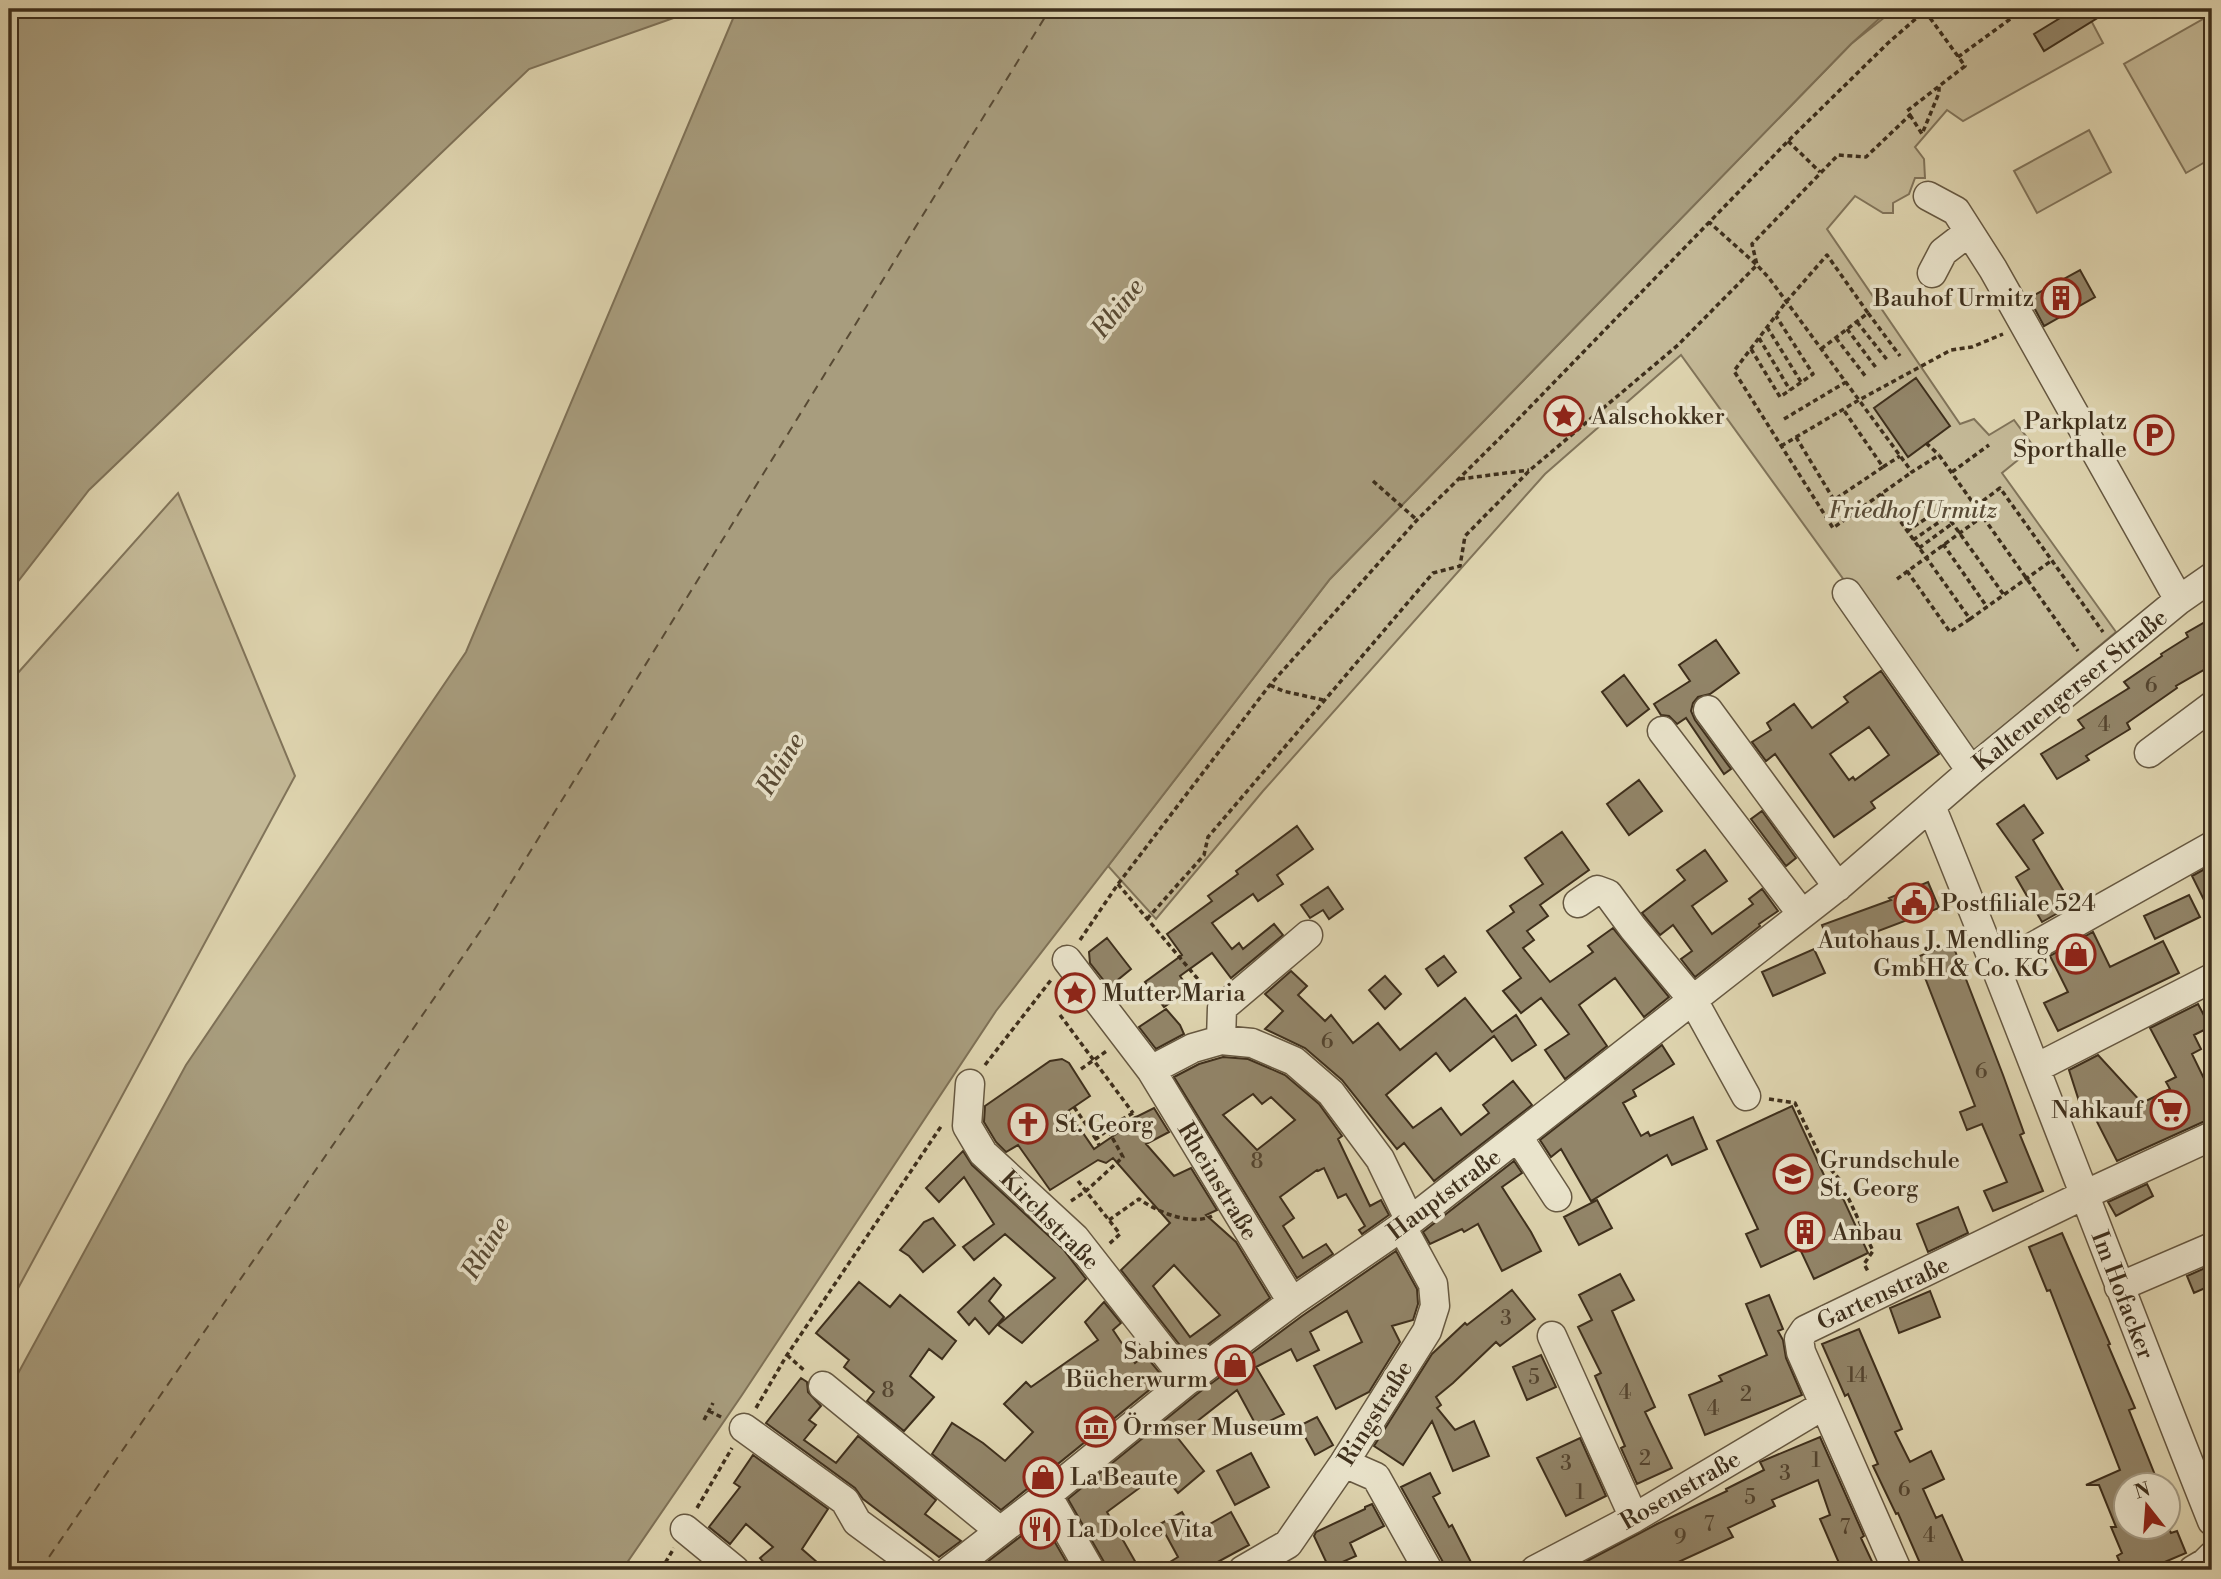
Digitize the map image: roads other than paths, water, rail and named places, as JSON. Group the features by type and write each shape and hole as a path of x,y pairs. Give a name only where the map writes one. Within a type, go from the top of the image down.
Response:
{"street":[{"path":"1928,196 1956,211 2024,325 2179,600"},
{"path":"1932,272 1943,252 1969,232"},
{"name":"Kaltenengerser Straße","path":"1931,807 2179,600 2212,577"},
{"path":"1847,593 1971,771"},
{"path":"2149,753 2212,706"},
{"path":"1708,710 1838,887"},
{"path":"1662,731 1802,914"},
{"name":"Hauptstraße","path":"952,1570 1187,1381 1292,1302 1406,1224 1518,1137 1838,887 1931,807"},
{"name":"Im Hofacker","path":"1931,807 1997,967 2212,1521"},
{"path":"1997,967 2212,846"},
{"path":"1578,903 1597,890 1608,894 1693,1000 1746,1096"},
{"path":"1151,1070 1193,1048 1221,1040 1222,1008 1308,935"},
{"name":"Rheinstraße","path":"1067,960 1151,1070 1292,1302"},
{"path":"2036,1068 2212,978"},
{"name":"Ringstraße","path":"1221,1040 1252,1044 1294,1061 1331,1093 1380,1159 1433,1284 1435,1306 1427,1331 1344,1463 1288,1544 1243,1570"},
{"name":"Kirchstraße","path":"970,1084 967,1126 983,1153 1075,1238 1187,1381"},
{"name":"Gartenstraße","path":"1897,1570 1801,1352 1799,1339 1805,1330 2212,1136"},
{"path":"1518,1137 1557,1197"},
{"path":"2119,1287 2212,1247"},
{"path":"1552,1336 1633,1518"},
{"path":"823,1387 1000,1531"},
{"name":"Rosenstraße","path":"1535,1570 1633,1518 1824,1405"},
{"path":"744,1428 845,1501 857,1522 922,1570"},
{"path":"1344,1463 1376,1477 1428,1570"},
{"path":"1047,1495 1090,1570"},
{"path":"685,1530 735,1570"},
{"path":"2193,1570 2212,1556"}],"water":[{"path":"9,9 699,9 529,69 89,490 9,593"},
{"name":"Rhine","path":"737,9 1890,9 1851,44 1330,579 996,1011 742,1395 622,1570 9,1570 9,1390 186,1065 466,652"}],"place":[{"name":"Bauhof Urmitz","path":"2061,298"},
{"name":"Aalschokker","path":"1564,416"},
{"name":"Parkplatz Sporthalle","path":"2154,435"},
{"name":"Postfiliale 524","path":"1914,903"},
{"name":"Autohaus J. Mendling GmbH & Co. KG","path":"2076,954"},
{"name":"Mutter Maria","path":"1075,993"},
{"name":"Nahkauf","path":"2170,1110"},
{"name":"St. Georg","path":"1028,1124"},
{"name":"Grundschule St. Georg","path":"1793,1174"},
{"name":"Anbau","path":"1805,1232"},
{"name":"Sabines Bücherwurm","path":"1235,1365"},
{"name":"Örmser Museum","path":"1096,1427"},
{"name":"La Beaute","path":"1043,1477"},
{"name":"La Dolce Vita","path":"1040,1529"}],"park label":[{"name":"Friedhof Urmitz","path":"1913,510"}]}
